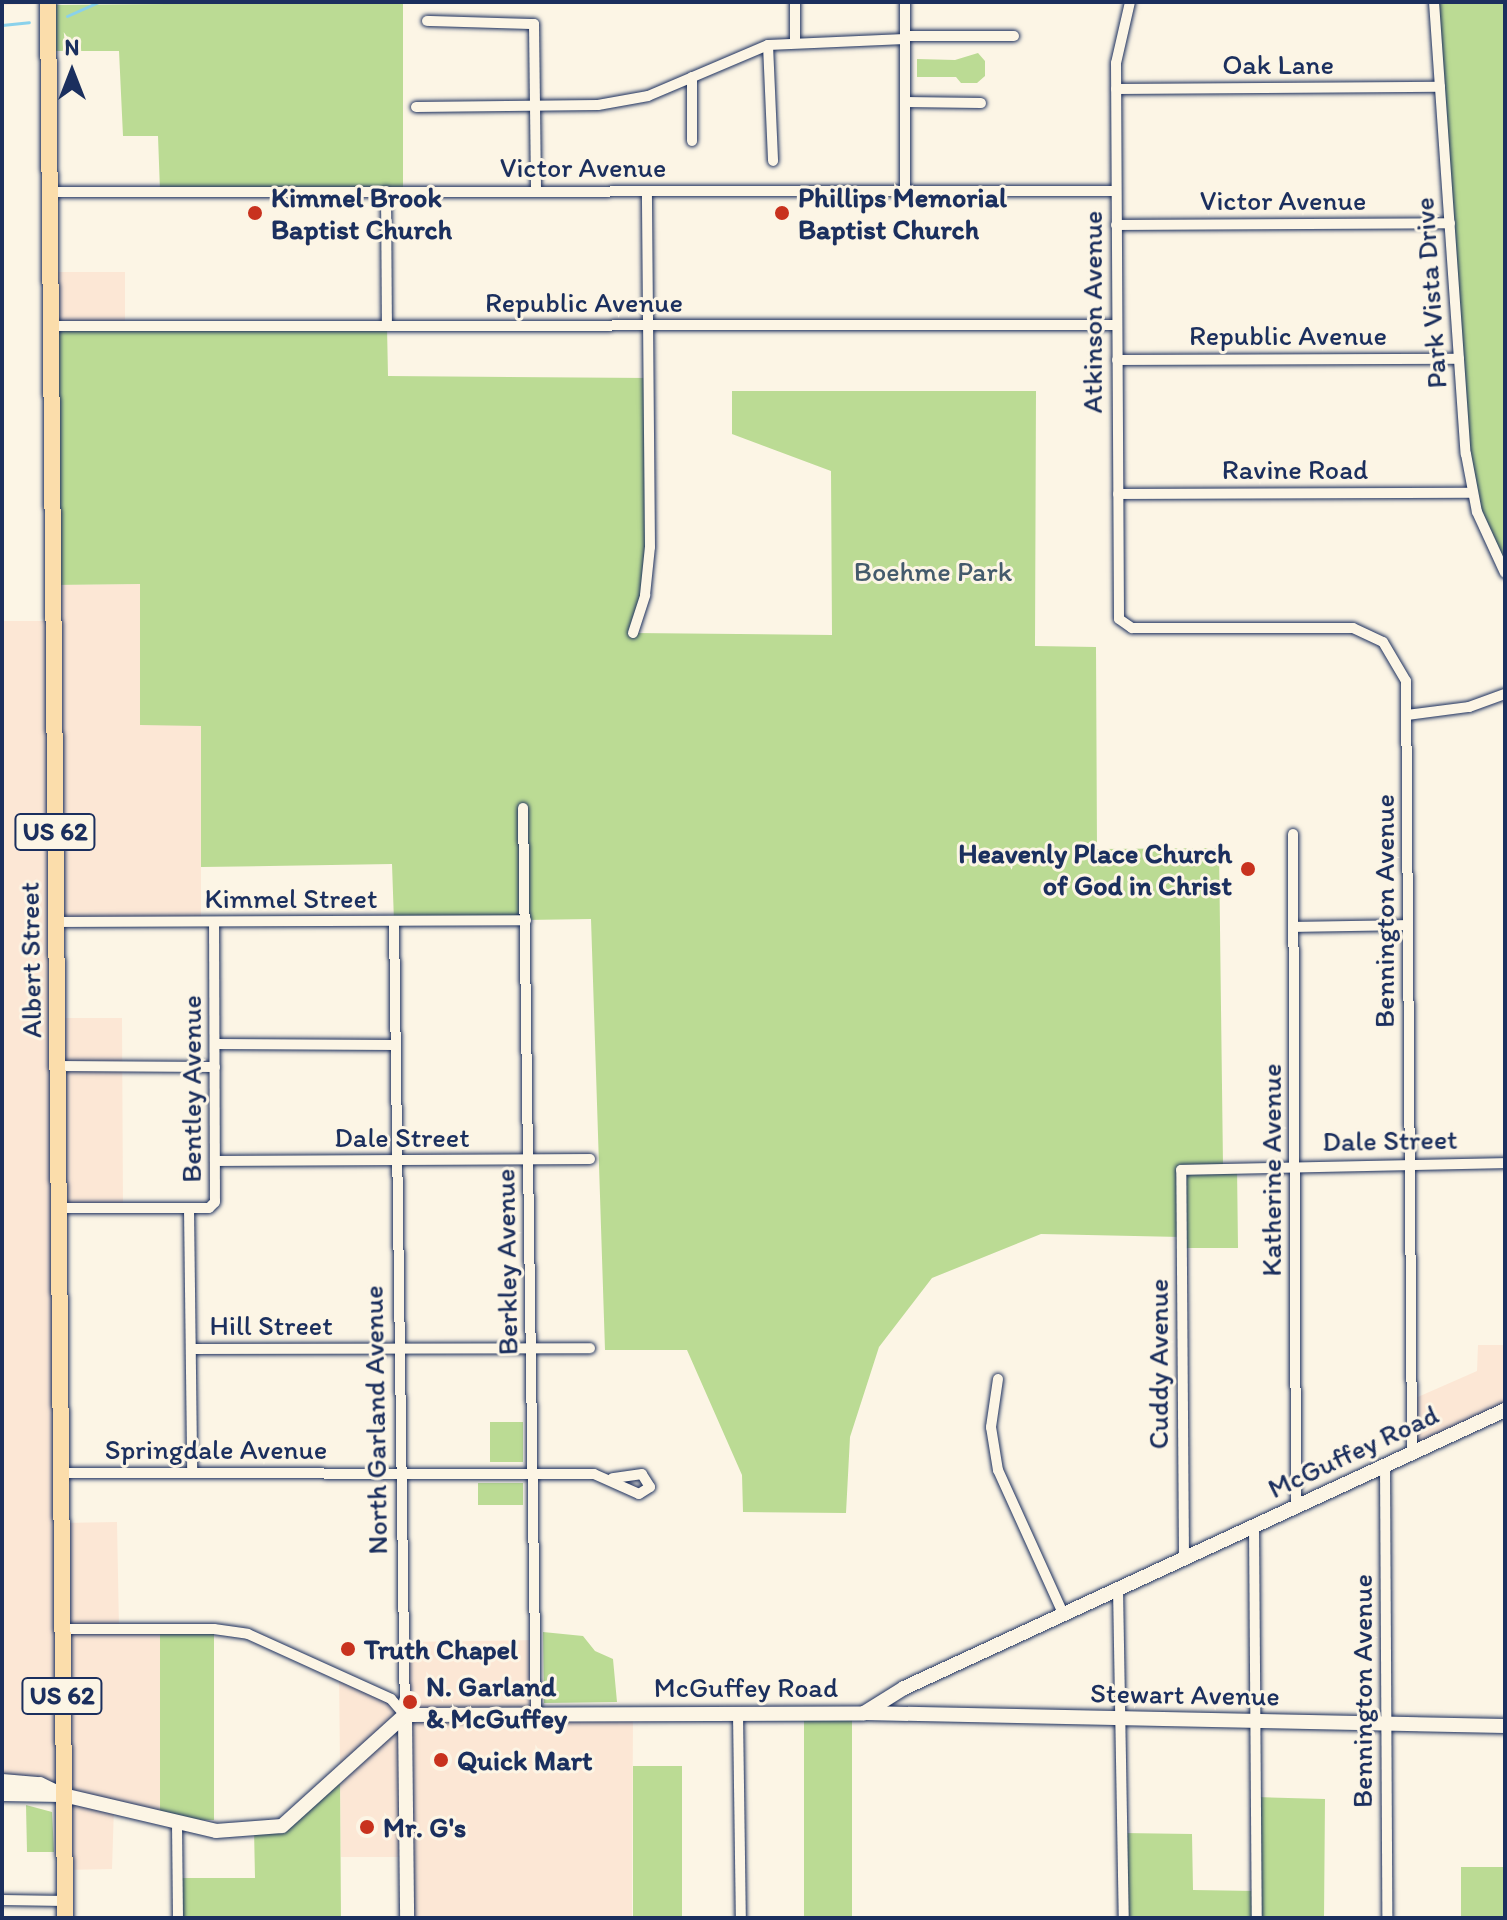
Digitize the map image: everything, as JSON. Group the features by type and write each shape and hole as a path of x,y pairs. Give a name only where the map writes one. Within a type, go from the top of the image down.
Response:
{"main road":[{"name":"Albert Street","path":"48,2 65,1918"}],"street":[{"path":"795,2 795,41"},
{"path":"905,2 905,191"},
{"name":"Atkinson Avenue","path":"1121,624 1116,89 1118,43 1130,2"},
{"name":"Park Vista Drive","path":"1434,2 1459,359 1472,493 1485,534 1505,573"},
{"path":"427,21 534,24 536,190"},
{"path":"416,107 623,102 768,45 795,41 1014,36"},
{"path":"768,45 773,161"},
{"path":"692,77 692,141"},
{"name":"Oak Lane","path":"1116,89 1440,87"},
{"path":"905,102 981,103"},
{"path":"386,191 387,326"},
{"path":"633,633 649,572 647,191"},
{"name":"Victor Avenue","path":"49,192 1116,191"},
{"name":"Victor Avenue","path":"1116,225 1450,223"},
{"name":"Republic Avenue","path":"51,326 1117,325"},
{"name":"Republic Avenue","path":"1117,360 1459,359"},
{"name":"Ravine Road","path":"1118,494 1472,493"},
{"name":"Bennington Avenue","path":"1121,624 1132,628 1341,627 1365,632 1383,642 1400,664 1407,715 1412,1452"},
{"path":"1407,715 1452,711 1505,694"},
{"name":"Berkley Avenue","path":"523,808 536,1714"},
{"name":"Katherine Avenue","path":"1293,834 1296,1505"},
{"name":"Kimmel Street","path":"55,922 526,920"},
{"name":"Bentley Avenue","path":"192,1472 189,1208 209,1208 215,1202 214,922"},
{"name":"North Garland Avenue","path":"394,922 407,1918"},
{"path":"1294,927 1408,925"},
{"path":"215,1044 396,1045"},
{"path":"57,1066 215,1067"},
{"name":"Dale Street","path":"216,1161 590,1159"},
{"name":"Dale Street","path":"1181,1170 1295,1165 1505,1163"},
{"name":"Cuddy Avenue","path":"1181,1170 1184,1557"},
{"path":"58,1208 189,1208"},
{"name":"Hill Street","path":"191,1349 590,1348"},
{"path":"998,1379 991,1427 998,1470 1063,1613"},
{"name":"McGuffey Road","path":"405,1715 864,1713 904,1688 1505,1410"},
{"name":"Bennington Avenue","path":"1385,1464 1387,1918"},
{"name":"Springdale Avenue","path":"61,1473 533,1473 612,1478"},
{"path":"1254,1525 1257,1918"},
{"path":"1118,1588 1124,1918"},
{"path":"2,1781 40,1784 63,1795 203,1830 282,1826 405,1715 391,1699 248,1634 214,1629 62,1629"},
{"name":"Stewart Avenue","path":"864,1713 1505,1726"},
{"path":"738,1714 741,1918"},
{"path":"2,1794 63,1795"},
{"path":"177,1823 178,1918"},
{"path":"2,1900 65,1901"}],"shaded area":[{"path":"2,2 133,2 2,5"},
{"path":"50,272 125,272 125,326 50,326"},
{"path":"140,584 140,725 201,725 201,922 56,922 56,1018 122,1018 123,1208 59,1208 61,1523 117,1522 119,1628 160,1629 163,1820 114,1807 112,1869 64,1870 63,1795 2,1781 2,621 53,621 53,585"},
{"path":"1478,1345 1505,1345 1505,1410 1412,1452 1411,1400 1477,1371"},
{"path":"535,1640 536,1714 633,1714 632,1918 407,1918 406,1857 341,1857 339,1674 391,1699 405,1714 404,1642"}],"green space":[{"path":"403,2 403,191 160,191 158,136 123,136 119,51 48,51 48,5"},
{"path":"1434,2 1505,2 1505,573 1469,477"},
{"path":"978,53 985,61 985,76 977,83 961,83 956,77 917,77 917,59 955,60"},
{"name":"Boehme Park","path":"51,326 387,326 388,376 649,378 650,547 634,633 832,635 831,471 732,434 732,391 1036,391 1035,646 1096,647 1097,849 1219,848 1223,1166 1237,1166 1238,1248 1181,1248 1181,1237 1041,1234 932,1278 879,1347 850,1437 846,1513 743,1512 742,1475 687,1350 605,1350 591,919 394,922 392,864 201,867 201,726 140,725 140,584 53,585"},
{"path":"490,1422 523,1422 523,1462 490,1462"},
{"path":"478,1483 523,1483 523,1505 478,1505"},
{"path":"160,1629 214,1629 214,1820 160,1820"},
{"path":"543,1632 583,1636 595,1651 613,1659 617,1702 544,1703"},
{"path":"804,1713 852,1713 852,1918 804,1918"},
{"path":"633,1766 682,1766 682,1918 633,1918"},
{"path":"340,1775 341,1918 178,1918 177,1878 255,1878 254,1829 277,1828"},
{"path":"1256,1797 1325,1799 1324,1918 1124,1918 1123,1833 1192,1834 1193,1890 1256,1891"},
{"path":"26,1805 52,1812 54,1852 27,1852"},
{"path":"1461,1867 1505,1867 1505,1918 1461,1918"}],"waterway":[{"path":"67,16 98,2"},
{"path":"2,25 29,22"}],"place":[{"name":"Kimmel Brook Baptist Church","path":"255,213"},
{"name":"Phillips Memorial Baptist Church","path":"782,213"},
{"name":"Heavenly Place Church of God in Christ","path":"1248,869"},
{"name":"Truth Chapel","path":"348,1649"},
{"name":"N. Garland & McGuffey","path":"410,1702"},
{"name":"Quick Mart","path":"441,1760"},
{"name":"Mr. G's","path":"367,1827"}]}
